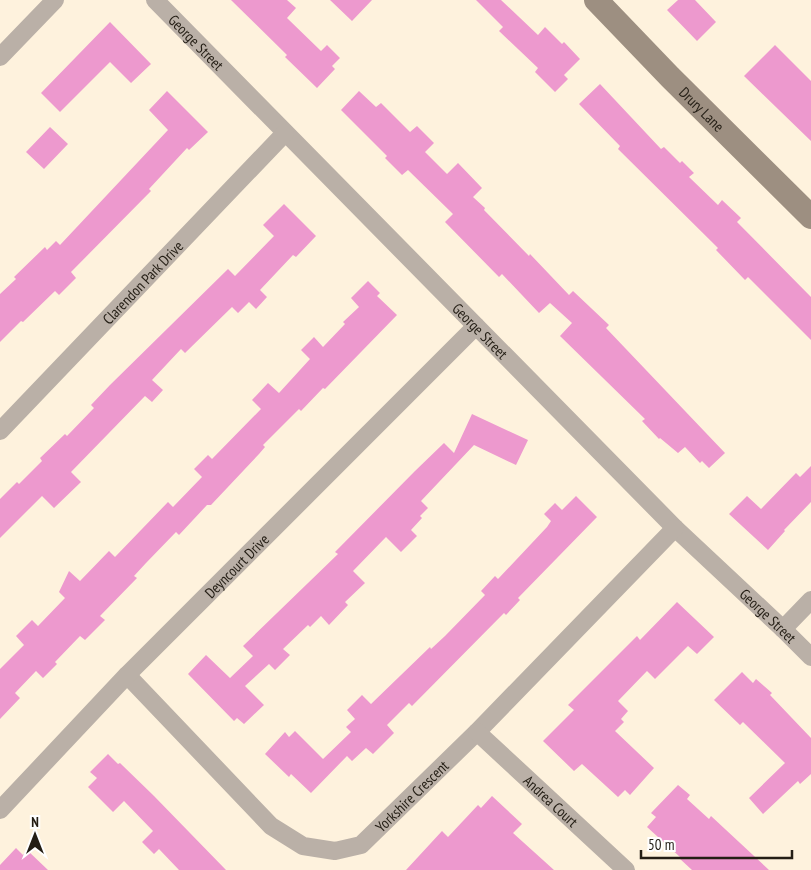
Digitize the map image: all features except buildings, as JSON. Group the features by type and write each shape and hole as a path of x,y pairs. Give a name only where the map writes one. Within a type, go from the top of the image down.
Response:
{"street":[{"path":"0,57 55,0"},
{"name":"George Street","path":"154,0 675,528 811,657"},
{"name":"Drury Lane","path":"600,2 670,78 811,217"},
{"name":"Clarendon Park Drive","path":"0,431 285,133"},
{"name":"Deyncourt Drive","path":"0,810 127,675 476,326"},
{"name":"Yorkshire Crescent","path":"127,675 271,826 303,846 335,851 362,845 477,732 675,528"},
{"path":"783,629 811,600"},
{"name":"Andrea Court","path":"477,732 626,870"}]}
